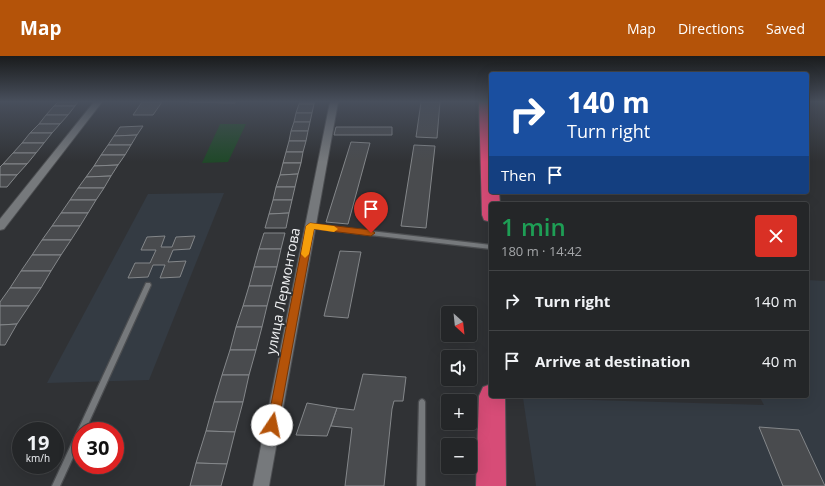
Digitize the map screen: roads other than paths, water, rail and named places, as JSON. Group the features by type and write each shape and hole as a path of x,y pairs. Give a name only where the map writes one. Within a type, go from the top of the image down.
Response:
{"highway":[{"path":"487,122 489,170"},
{"path":"491,486 492,398"}],"street":[{"path":"0,226 82,122"},
{"name":"улица Лермонтова","path":"261,486 330,122"}],"lane":[{"path":"310,226 489,247"},
{"path":"85,422 148,285"},
{"path":"421,486 422,402"},
{"path":"56,486 72,451"}]}
